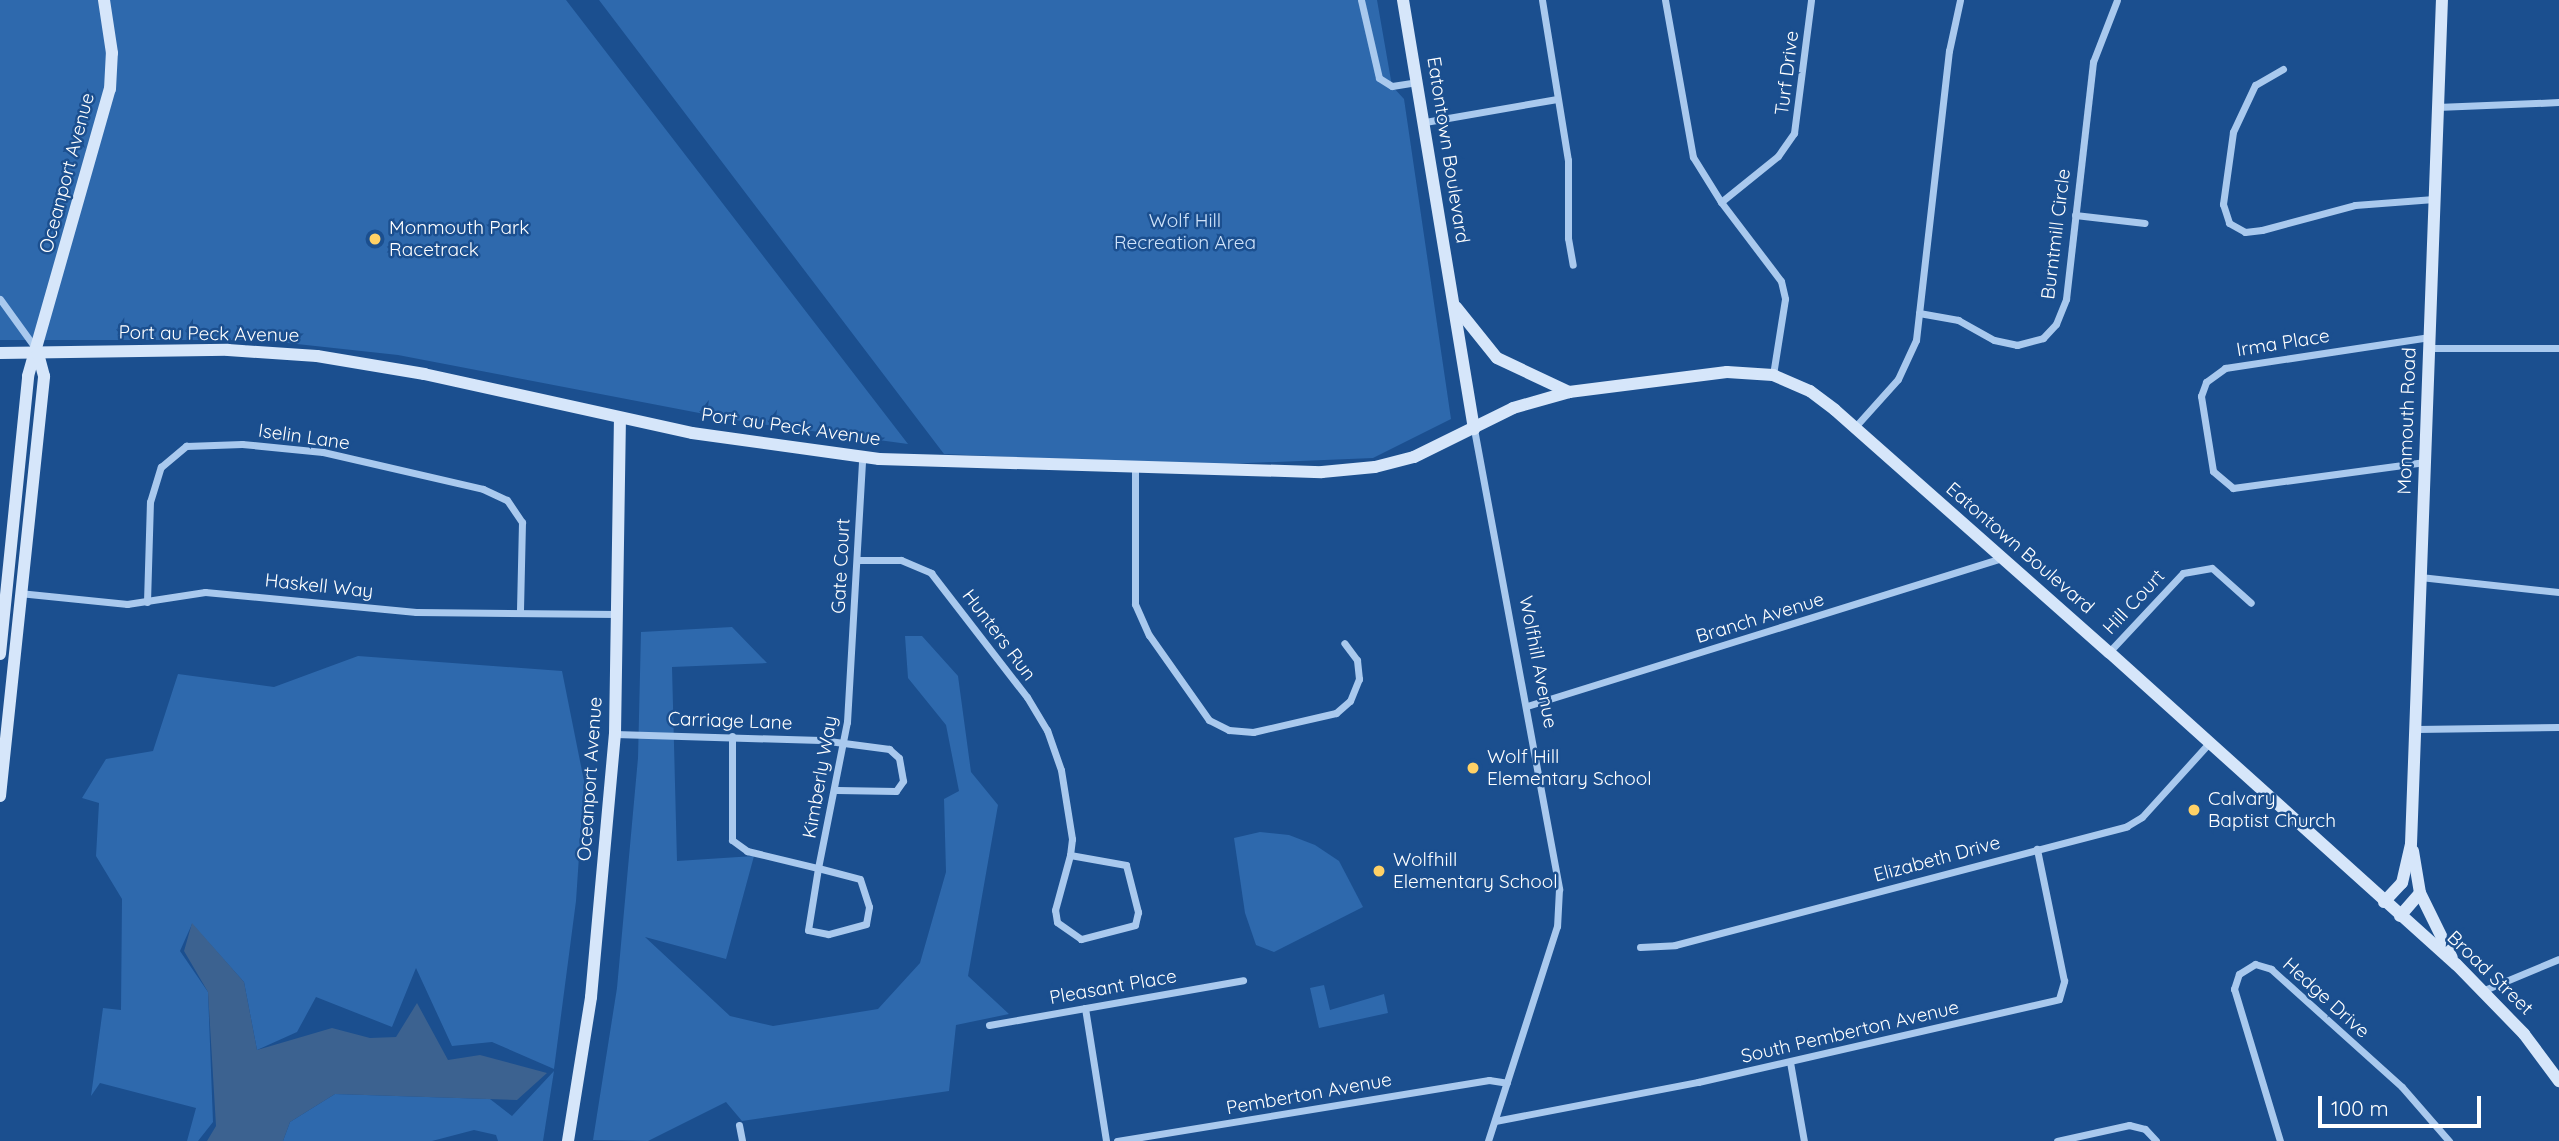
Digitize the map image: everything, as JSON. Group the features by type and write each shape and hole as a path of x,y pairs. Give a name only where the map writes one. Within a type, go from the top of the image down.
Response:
{"street":[{"name":"Oceanport Avenue","path":"0,654 28,376 38,353 110,89 112,53 104,0"},
{"path":"1362,0 1379,78 1392,86 1418,82"},
{"name":"Eatontown Boulevard","path":"1403,0 1455,306"},
{"path":"1542,0 1570,182 1567,238 1573,265"},
{"path":"1665,0 1693,158 1721,202 1781,281 1785,299 1773,375"},
{"name":"Turf Drive","path":"1721,202 1778,156 1794,133 1811,0"},
{"path":"1855,427 1908,365 1919,313 1948,51 1960,0"},
{"name":"Burntmill Circle","path":"1919,313 1958,320 2006,344 2026,345 2043,338 2056,324 2065,306 2093,62 2117,0"},
{"name":"Monmouth Road","path":"2384,902 2402,883 2411,844 2442,0"},
{"path":"2283,69 2255,85 2233,132 2223,204 2229,223 2245,232 2365,203 2434,199"},
{"path":"1425,122 1557,99"},
{"path":"2437,107 2559,102"},
{"path":"2075,215 2145,223"},
{"path":"0,299 38,353 44,376 19,593 0,796"},
{"path":"1455,306 1497,358 1569,392"},
{"name":"Wolfhill Avenue","path":"1455,306 1474,429 1556,858 1558,913 1488,1141"},
{"name":"Irma Place","path":"2425,462 2233,488 2213,471 2201,396 2206,382 2225,368 2430,343 2559,348"},
{"name":"Port au Peck Avenue","path":"0,353 228,350 317,356 424,374 738,442 862,458 1135,467 1357,470 1414,457 1513,408 1569,392"},
{"name":"Eatontown Boulevard","path":"1569,392 1727,372 1773,375 1810,391 1855,427 2109,652 2384,902"},
{"name":"Oceanport Avenue","path":"568,1141 590,997 615,734 620,418"},
{"name":"Iselin Lane","path":"147,601 146,542 150,502 161,467 186,446 242,444 323,452 483,489 507,500 522,522 520,611"},
{"name":"Gate Court","path":"853,630 862,458"},
{"path":"1135,467 1135,604 1149,635 1209,720 1229,730 1253,732 1336,713 1350,701 1359,679 1357,660 1344,643"},
{"name":"Branch Avenue","path":"1527,706 2001,558"},
{"name":"Hunters Run","path":"858,560 901,560 935,578 1036,712 1054,748 1065,789 1070,855"},
{"name":"Hill Court","path":"2109,652 2183,573 2212,568 2251,603"},
{"path":"2420,576 2559,592"},
{"name":"Haskell Way","path":"19,593 127,604 205,592 416,612 617,614"},
{"name":"Kimberly Way","path":"732,736 731,834 738,847 818,868 837,790 844,743 853,630"},
{"path":"2416,729 2559,727"},
{"name":"Carriage Lane","path":"615,734 732,736 844,743 894,751 903,781 896,791 884,794 837,790"},
{"name":"Elizabeth Drive","path":"1640,947 1675,945 2136,822 2209,743"},
{"name":"Monmouth Road","path":"2411,844 2420,893 2456,964"},
{"name":"South Pemberton Avenue","path":"1495,1121 1790,1062 2062,997 2064,981 2037,849"},
{"path":"1070,855 1126,865 1138,912 1135,925 1081,939 1057,922 1055,910 1070,855"},
{"path":"818,868 864,884 870,916 866,925 828,934 808,930 818,868"},
{"path":"2400,916 2420,893"},
{"name":"Broad Street","path":"2384,902 2483,991 2524,1034 2559,1081"},
{"path":"2483,991 2559,959"},
{"name":"Hedge Drive","path":"2280,1141 2234,989 2239,974 2255,964 2271,969 2402,1087 2449,1141"},
{"name":"Pleasant Place","path":"989,1026 1243,980"},
{"path":"1085,1008 1106,1141"},
{"path":"1790,1062 1804,1141"},
{"name":"Pemberton Avenue","path":"1117,1141 1489,1080 1507,1083"},
{"path":"739,1125 741,1141"},
{"path":"2057,1141 2129,1125 2145,1129 2157,1141"}],"green space":[{"name":"Monmouth Park Racetrack","path":"0,0 566,0 908,444 746,422 398,355 260,340 0,340"},
{"name":"Wolf Hill Recreation Area","path":"599,0 1377,0 1392,86 1404,99 1451,419 1373,458 1200,465 944,454"},
{"path":"732,627 767,663 672,667 677,861 754,856 726,959 645,937 730,1016 773,1026 878,1009 920,963 946,872 944,799 959,791 946,725 908,678 905,636 922,636 958,676 971,772 998,805 968,976 1009,1014 956,1025 949,1091 742,1121 726,1102 648,1141 593,1140 617,988 638,758 641,632"},
{"path":"358,656 562,671 584,781 576,901 554,1069 492,1042 452,1046 416,968 392,1027 316,997 297,1032 257,1050 244,982 192,924 180,951 208,992 213,1122 198,1141 187,1141 196,1108 100,1083 91,1096 103,1008 121,1010 122,899 96,856 99,803 82,798 106,759 153,751 178,674 274,687"},
{"path":"1260,832 1289,835 1315,845 1339,861 1363,907 1274,952 1256,945 1245,913 1234,838"},
{"path":"1324,985 1330,1010 1384,994 1388,1013 1319,1028 1310,988"},
{"path":"554,1071 543,1141 498,1141 496,1135 474,1130 432,1141 283,1141 290,1122 335,1094 490,1099 512,1116"}],"shaded area":[{"path":"192,923 244,982 257,1050 332,1028 370,1038 396,1037 417,1003 448,1060 480,1055 547,1073 517,1100 335,1094 290,1122 283,1141 207,1141 216,1126 208,992 184,951"}],"place":[{"name":"Monmouth Park Racetrack","path":"375,239"},
{"name":"Wolf Hill Elementary School","path":"1473,768"},
{"name":"Calvary Baptist Church","path":"2194,810"},
{"name":"Wolfhill Elementary School","path":"1379,871"}]}
